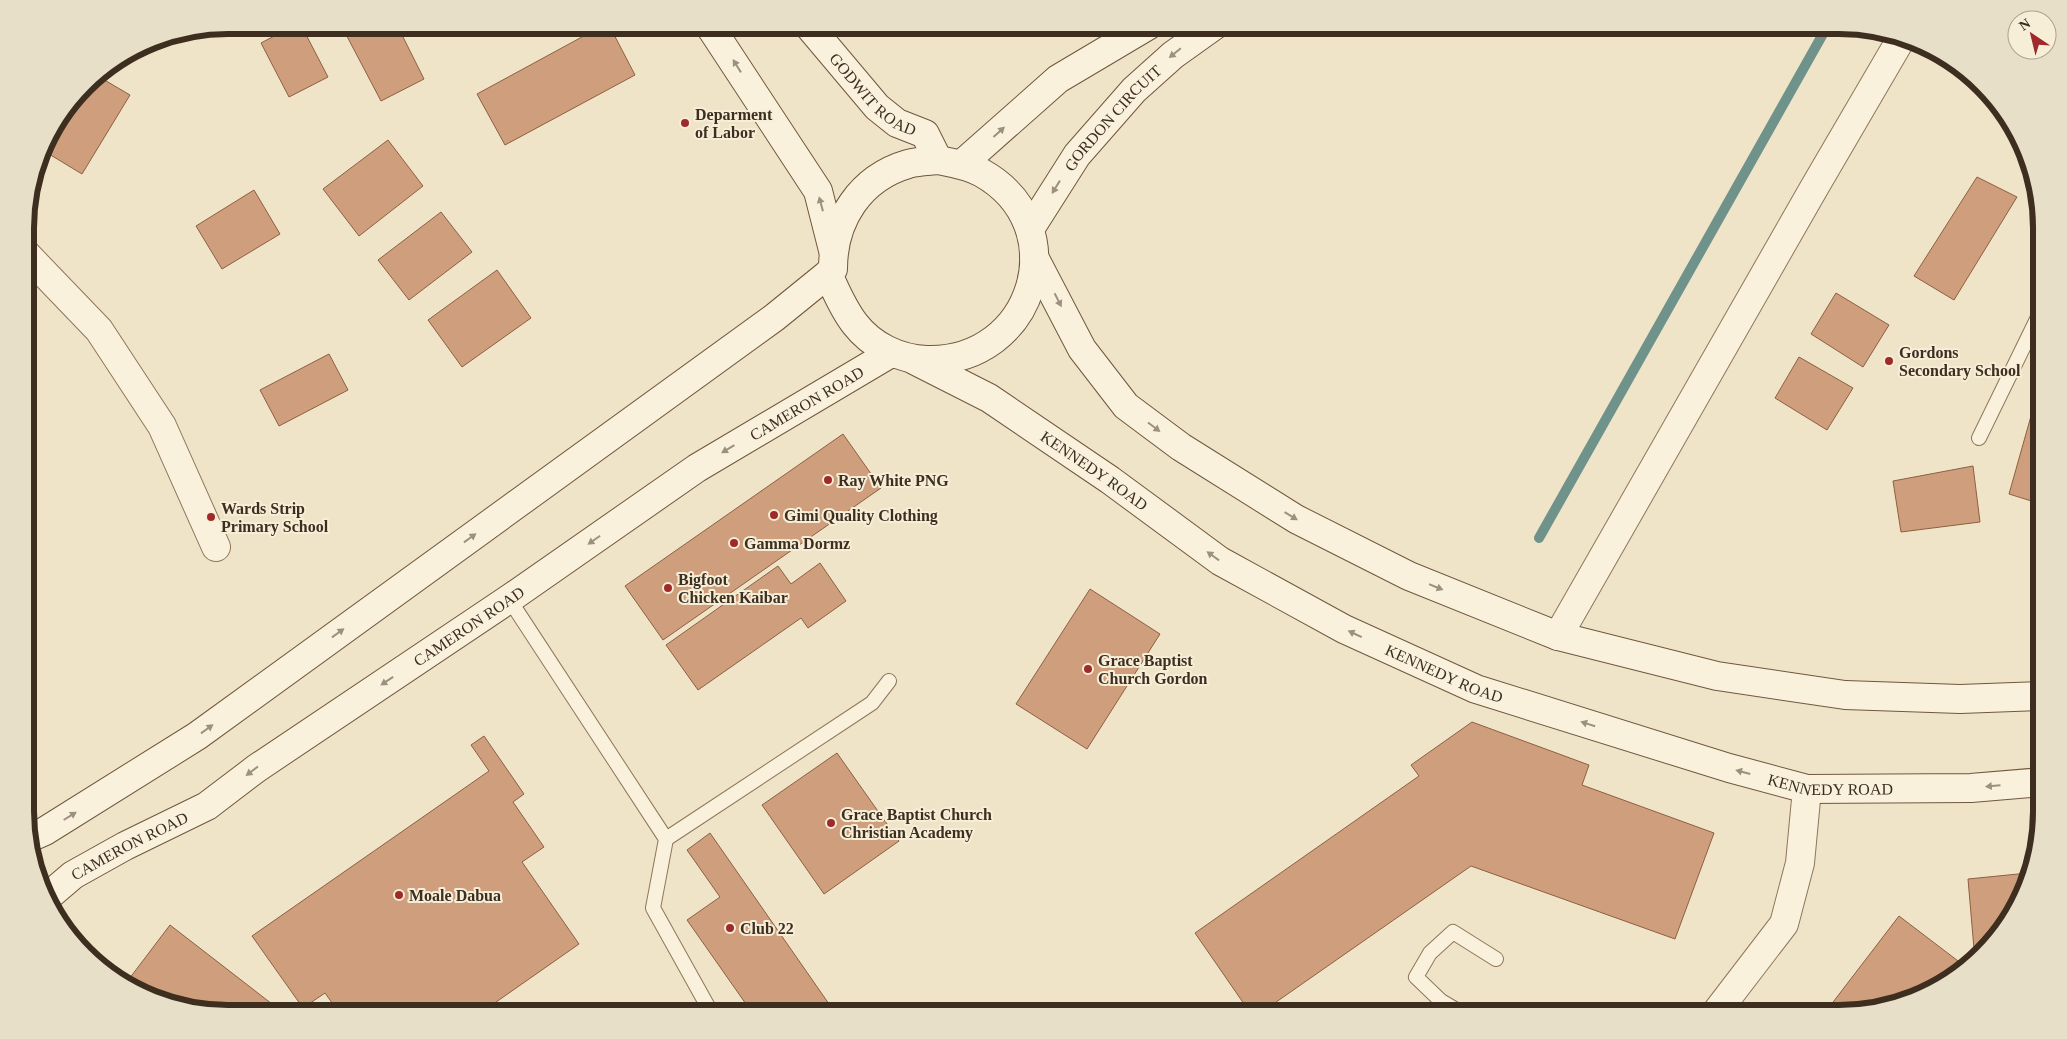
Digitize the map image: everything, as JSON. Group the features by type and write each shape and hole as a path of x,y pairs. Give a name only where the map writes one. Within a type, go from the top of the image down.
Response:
{"main road":[{"path":"715,34 818,191 831,263"},
{"name":"GODWIT ROAD","path":"816,34 877,107 897,123 925,134 950,162"},
{"path":"950,162 1058,79 1134,34"},
{"name":"GORDON CIRCUIT","path":"1030,229 1076,155 1134,90 1172,55 1202,34"},
{"path":"1558,636 1809,196 1899,43"},
{"path":"35,836 45,832 196,736 775,317 831,263 841,222 857,196 880,176 908,164 950,162 980,172 997,182 1010,195 1021,211 1030,229 1034,257 1031,287 1018,314 999,337 973,353 944,361 902,356"},
{"path":"1034,257 1082,350 1126,406 1181,447 1296,519 1409,576 1558,636 1717,676 1845,695 1960,699 2033,696"},
{"path":"34,262 99,330 162,426 216,547"},
{"name":"KENNEDY ROAD","path":"831,263 843,306 856,325 871,340 990,398 1110,480 1220,561 1344,629 1476,689 1729,768 1807,789 1971,788 2033,783"},
{"name":"CAMERON ROAD","path":"52,893 73,875 126,846 207,806 257,768 509,599 697,468 902,356"},
{"path":"1722,1005 1784,924 1800,863 1807,789"}],"lane":[{"path":"1979,438 2033,327"},
{"path":"509,599 666,839 653,908 707,1005"},
{"path":"666,839 872,703 889,681"},
{"path":"1448,1005 1416,977 1430,953 1453,932 1496,959"}],"building":[{"path":"278,34 306,34 328,77 289,97 261,43"},
{"path":"346,34 402,34 424,79 381,101"},
{"path":"587,34 614,34 635,75 505,145 477,94"},
{"path":"103,79 130,95 82,174 49,154 66,120 82,100"},
{"path":"388,140 423,186 359,236 323,189"},
{"path":"1977,177 2017,197 1954,300 1914,276"},
{"path":"254,190 280,234 222,269 196,226"},
{"path":"441,212 472,252 409,300 378,260"},
{"path":"497,270 531,318 462,367 428,320"},
{"path":"1836,293 1889,325 1863,367 1811,334"},
{"path":"329,354 348,390 279,426 260,390"},
{"path":"1799,357 1853,388 1827,430 1775,398"},
{"path":"2031,416 2033,417 2033,502 2009,494"},
{"path":"843,434 881,488 663,640 625,586"},
{"path":"1973,466 1980,522 1901,532 1893,481"},
{"path":"820,563 846,601 808,628 801,618 698,690 666,645 778,566 791,584"},
{"name":"Grace Baptist Church Gordon","path":"1090,589 1160,634 1087,749 1016,704"},
{"path":"1472,722 1589,765 1582,785 1714,833 1675,939 1471,866 1272,1005 1245,1005 1195,933 1419,776 1411,765"},
{"path":"484,736 524,794 513,802 544,847 522,862 579,944 492,1005 334,1005 325,993 307,1005 301,1005 252,936 489,771 471,745"},
{"name":"Grace Baptist Church Christian Academy","path":"837,753 899,841 824,894 762,805"},
{"path":"710,833 830,1005 747,1005 687,920 720,897 687,850"},
{"path":"2023,874 2001,919 1974,949 1968,879"},
{"path":"1899,916 1960,963 1947,973 1925,985 1889,999 1864,1004 1831,1005"},
{"path":"170,925 273,1005 215,1005 190,1002 166,995 130,978"}],"waterway":[{"path":"1539,538 1823,34"}],"place":[{"name":"Deparment of Labor","path":"685,123"},
{"name":"Gordons Secondary School","path":"1889,361"},
{"name":"Ray White PNG","path":"828,480"},
{"name":"Gimi Quality Clothing","path":"774,515"},
{"name":"Wards Strip Primary School","path":"211,517"},
{"name":"Gamma Dormz","path":"734,543"},
{"name":"Bigfoot Chicken Kaibar","path":"668,588"},
{"name":"Grace Baptist Church Gordon","path":"1088,669"},
{"name":"Grace Baptist Church Christian Academy","path":"831,823"},
{"name":"Moale Dabua","path":"399,895"},
{"name":"Club 22","path":"730,928"}]}
